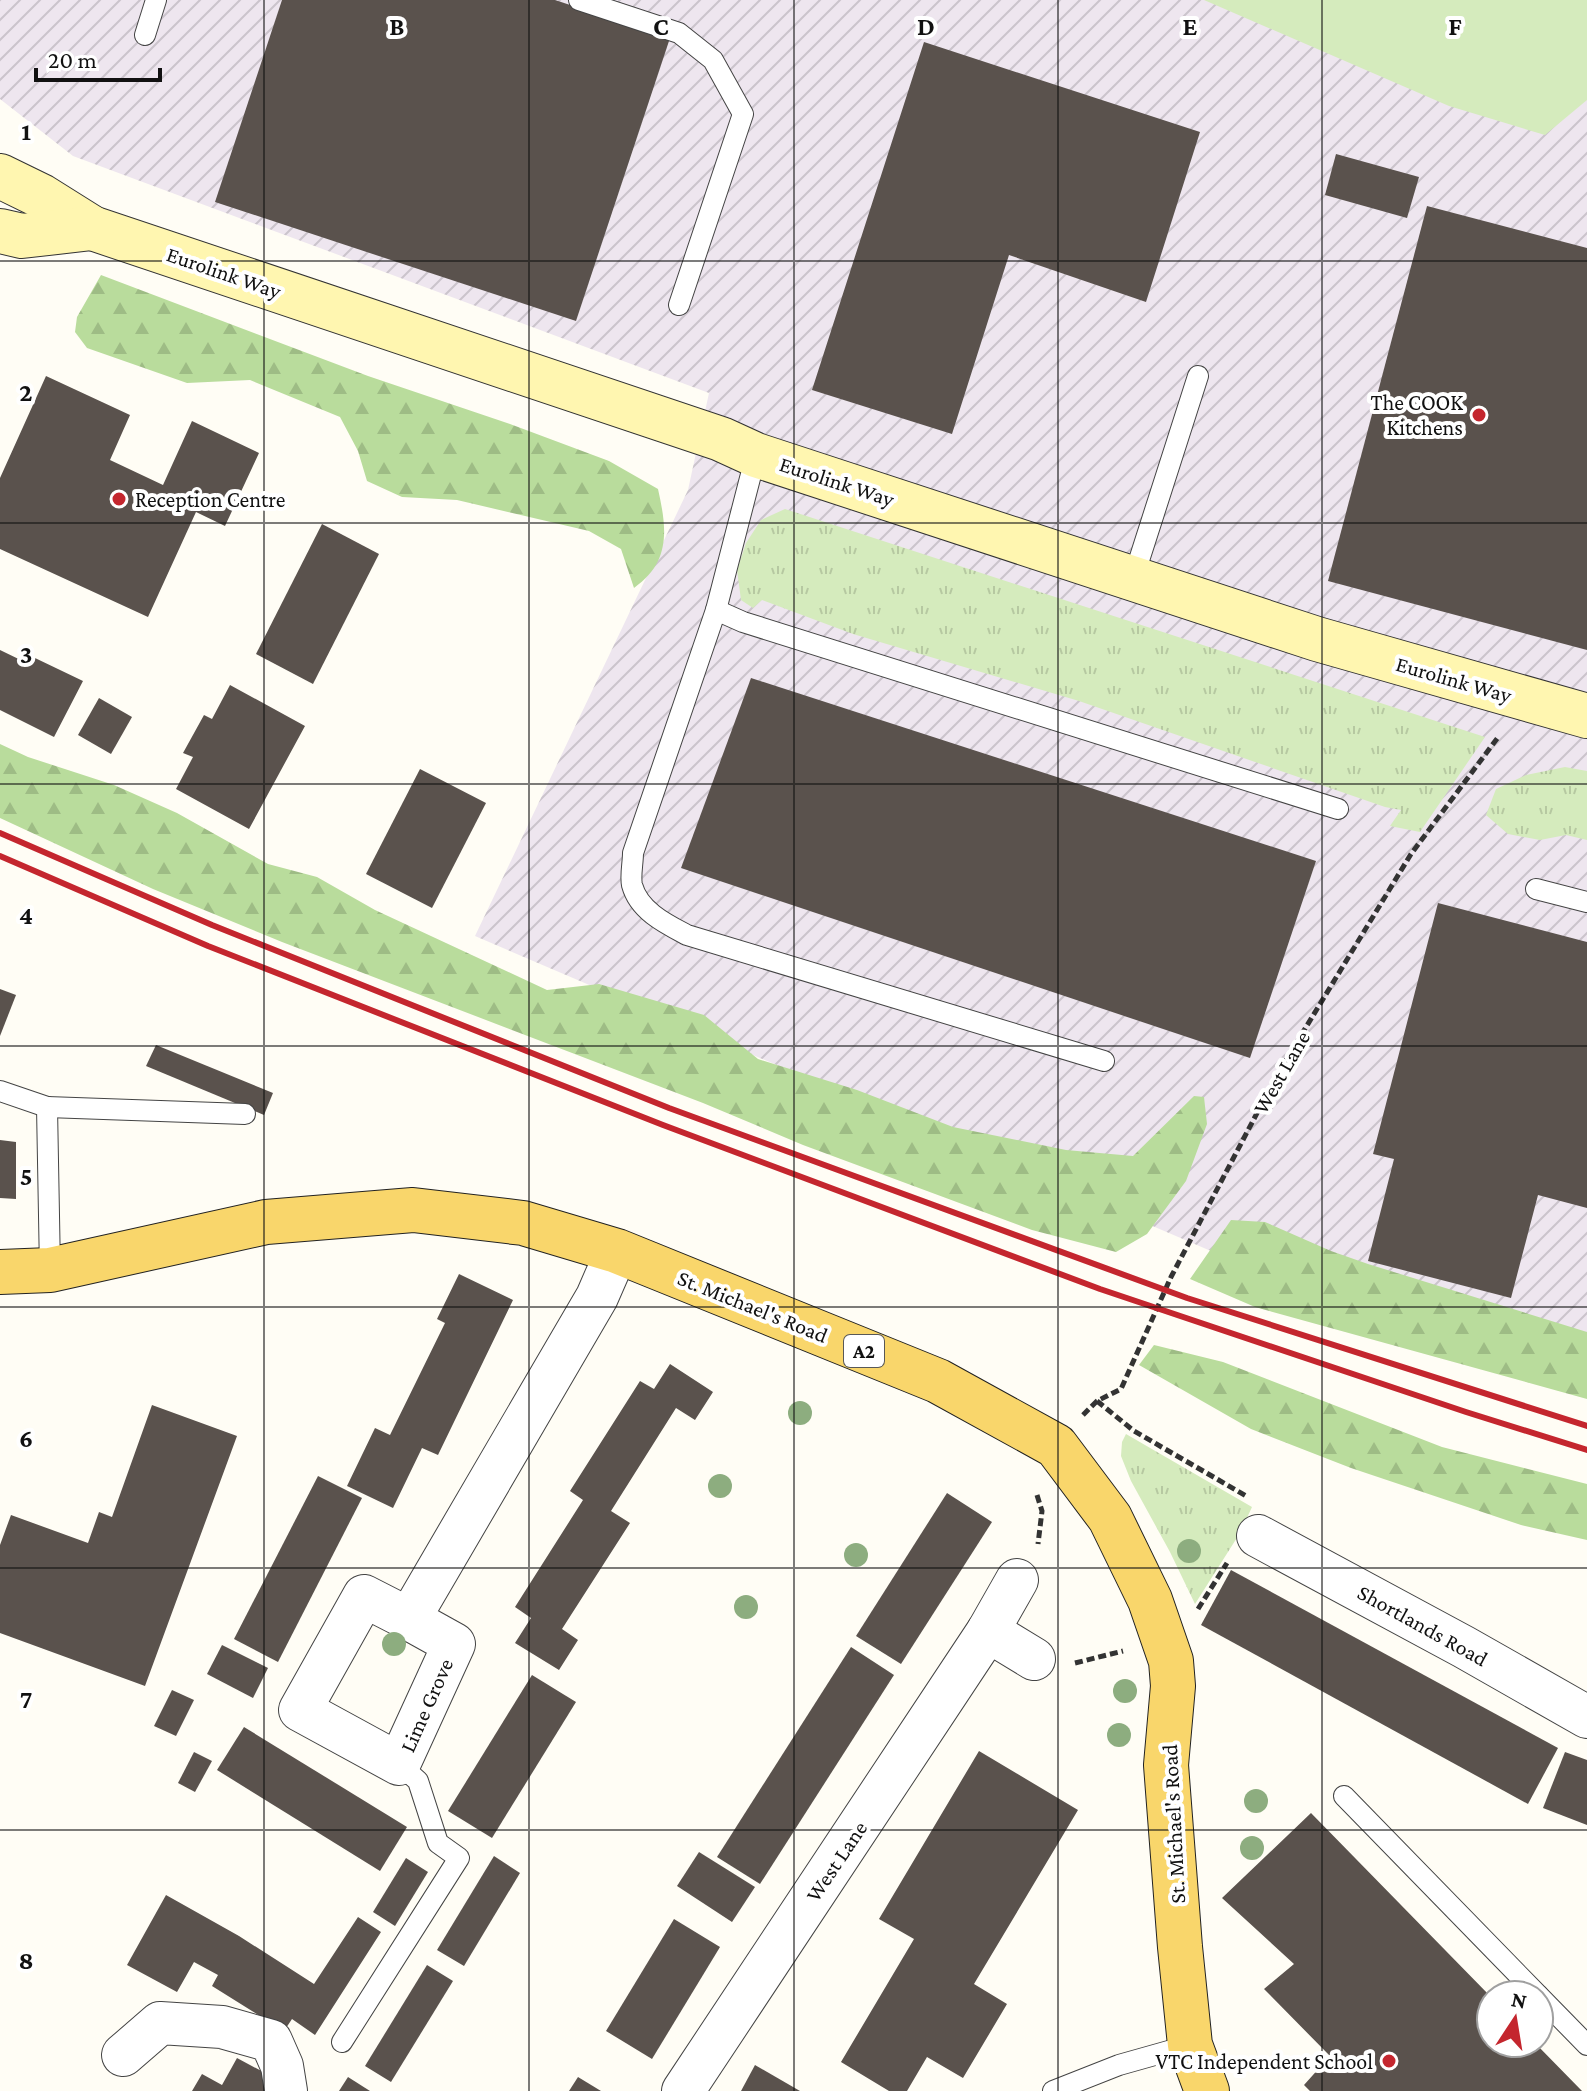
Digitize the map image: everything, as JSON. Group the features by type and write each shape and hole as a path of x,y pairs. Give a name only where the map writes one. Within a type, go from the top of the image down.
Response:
{"main road":[{"name":"Eurolink Way","path":"0,176 41,196 92,228 721,439 756,455 1317,639 1587,716"},
{"name":"Eurolink Way","path":"0,231 22,236 92,228"},
{"name":"St. Michael's Road","path":"0,1272 50,1270 266,1222 413,1210 523,1223 617,1251 938,1381 1056,1446 1110,1518 1150,1600 1171,1661 1173,1686 1166,1765 1190,2045 1207,2091"}],"street":[{"path":"409,1619 597,1297 617,1251"},
{"name":"Shortlands Road","path":"1258,1536 1587,1717"},
{"name":"West Lane","path":"683,2091 988,1631 1017,1580"},
{"name":"Lime Grove","path":"364,1596 409,1619 454,1644 399,1764 300,1710 364,1596"},
{"path":"988,1631 1034,1659"},
{"path":"123,2055 160,2023 222,2027 271,2041 282,2066 286,2091"}],"lane":[{"path":"145,35 156,0"},
{"path":"579,0 679,33 713,60 743,114 679,305"},
{"path":"1133,579 1198,376"},
{"path":"756,455 716,610 633,853 632,884 641,904 663,923 687,935 1104,1061"},
{"path":"716,610 743,622 1338,809"},
{"path":"1536,889 1587,902"},
{"path":"0,1091 47,1107 245,1114"},
{"path":"47,1107 50,1270"},
{"path":"342,2042 459,1858 438,1843 418,1781 399,1764"},
{"path":"1344,1796 1523,1979"},
{"path":"1555,2012 1587,2045"},
{"path":"1053,2091 1119,2065 1190,2045"}],"path":[{"name":"West Lane","path":"1078,1420 1097,1401 1121,1389 1171,1277 1277,1075 1411,854 1503,731"},
{"path":"1097,1401 1134,1431 1272,1510 1258,1536 1228,1563 1195,1613"},
{"path":"1017,1580 1037,1546 1042,1511 1034,1485"}],"shaded area":[{"path":"0,0 1587,0 1587,1375 1309,1293 475,936 688,490 709,393 73,156 0,99"}],"green space":[{"path":"1204,0 1587,0 1587,100 1545,135 1449,106"},
{"path":"101,275 368,376 609,461 658,489 664,531 655,567 634,588 621,549 589,531 457,500 402,497 367,481 358,451 340,417 250,380 187,383 87,348 75,332 77,317"},
{"path":"785,509 1485,737 1420,832 1390,826 1401,810 1079,701 853,634 762,600 753,608 741,600 737,570 746,543 761,520"},
{"path":"0,744 28,757 114,785 177,813 268,864 317,877 375,910 547,990 599,984 704,1015 758,1059 857,1090 953,1127 1066,1150 1133,1156 1194,1096 1204,1097 1207,1124 1186,1181 1147,1234 1116,1252 1032,1230 803,1145 703,1103 282,942 153,889 0,818"},
{"path":"1565,767 1587,771 1587,840 1566,835 1540,840 1508,834 1486,815 1496,789 1526,775"},
{"path":"1231,1220 1265,1222 1368,1264 1587,1332 1587,1399 1255,1307 1190,1279"},
{"path":"1154,1345 1223,1362 1442,1447 1587,1484 1587,1540 1521,1525 1351,1468 1251,1429 1139,1365"},
{"path":"1126,1434 1252,1507 1240,1533 1195,1604 1131,1481 1121,1456"}],"building":[{"path":"282,0 555,0 670,38 576,321 215,202"},
{"path":"924,42 1200,132 1146,302 1009,255 952,434 812,390"},
{"path":"1336,154 1419,177 1407,218 1325,195"},
{"name":"The COOK Kitchens","path":"1427,206 1587,248 1587,650 1328,581"},
{"name":"Reception Centre","path":"46,376 130,415 110,460 163,485 192,421 259,453 225,526 196,512 148,617 0,549 0,478"},
{"path":"322,524 379,554 313,684 256,654"},
{"path":"0,650 31,665 35,658 83,681 54,737 0,710"},
{"path":"751,678 1316,861 1250,1058 681,868"},
{"path":"230,685 305,726 249,829 176,789 193,757 183,753 204,715 212,719"},
{"path":"99,698 132,717 111,754 78,735"},
{"path":"420,769 486,803 432,908 366,874"},
{"path":"1438,903 1587,942 1587,1208 1538,1195 1511,1298 1368,1261 1394,1159 1373,1154"},
{"path":"0,989 16,995 0,1036"},
{"path":"156,1045 273,1093 264,1115 146,1066"},
{"path":"0,1140 16,1142 16,1199 0,1198"},
{"path":"459,1274 513,1300 438,1455 422,1448 393,1508 347,1486 375,1428 390,1435 445,1323 437,1319"},
{"path":"670,1364 713,1392 695,1420 676,1408 611,1511 630,1523 562,1629 578,1640 559,1670 515,1643 531,1618 515,1607 583,1500 570,1491 640,1381 654,1389"},
{"path":"152,1405 237,1436 145,1686 0,1633 0,1545 11,1515 88,1543 99,1512 112,1517"},
{"path":"318,1476 362,1498 278,1662 234,1639"},
{"path":"947,1493 992,1522 901,1664 856,1636"},
{"path":"1231,1570 1558,1748 1528,1804 1201,1625"},
{"path":"222,1645 268,1668 253,1698 207,1674"},
{"path":"851,1647 894,1675 760,1884 717,1857"},
{"path":"532,1675 576,1702 492,1838 448,1811"},
{"path":"172,1690 194,1700 176,1736 154,1726"},
{"path":"244,1727 407,1827 380,1871 217,1770"},
{"path":"979,1751 1078,1810 974,1984 1007,2004 963,2078 927,2057 907,2091 889,2091 841,2062 914,1939 879,1919"},
{"path":"194,1752 212,1761 195,1792 178,1783"},
{"path":"1565,1752 1587,1760 1587,1825 1543,1808"},
{"path":"1311,1813 1475,1981 1475,2059 1551,2059 1582,2091 1310,2091 1304,2085 1330,2056 1264,1989 1294,1964 1222,1898"},
{"path":"699,1852 755,1887 732,1922 677,1886"},
{"path":"494,1856 520,1873 464,1966 437,1950"},
{"path":"406,1858 428,1872 395,1926 373,1912"},
{"path":"166,1895 239,1936 314,1984 358,1917 381,1932 315,2035 292,2019 284,2031 212,1986 218,1975 194,1962 177,1992 127,1965"},
{"path":"674,1919 720,1947 652,2059 606,2031"},
{"path":"427,1965 453,1981 391,2082 365,2066"},
{"path":"237,2058 282,2082 277,2091 192,2091 202,2074 222,2085"},
{"path":"755,2065 800,2091 741,2091"},
{"path":"348,2077 370,2091 339,2091"},
{"path":"578,2077 601,2091 569,2091"}],"railway":[{"path":"0,833 212,925 669,1108 1187,1298 1587,1426"},
{"path":"0,856 208,946 663,1125 1100,1289 1587,1450"}],"place":[{"name":"The COOK Kitchens","path":"1479,415"},
{"name":"Reception Centre","path":"119,499"},
{"name":"VTC Independent School","path":"1389,2061"}]}
